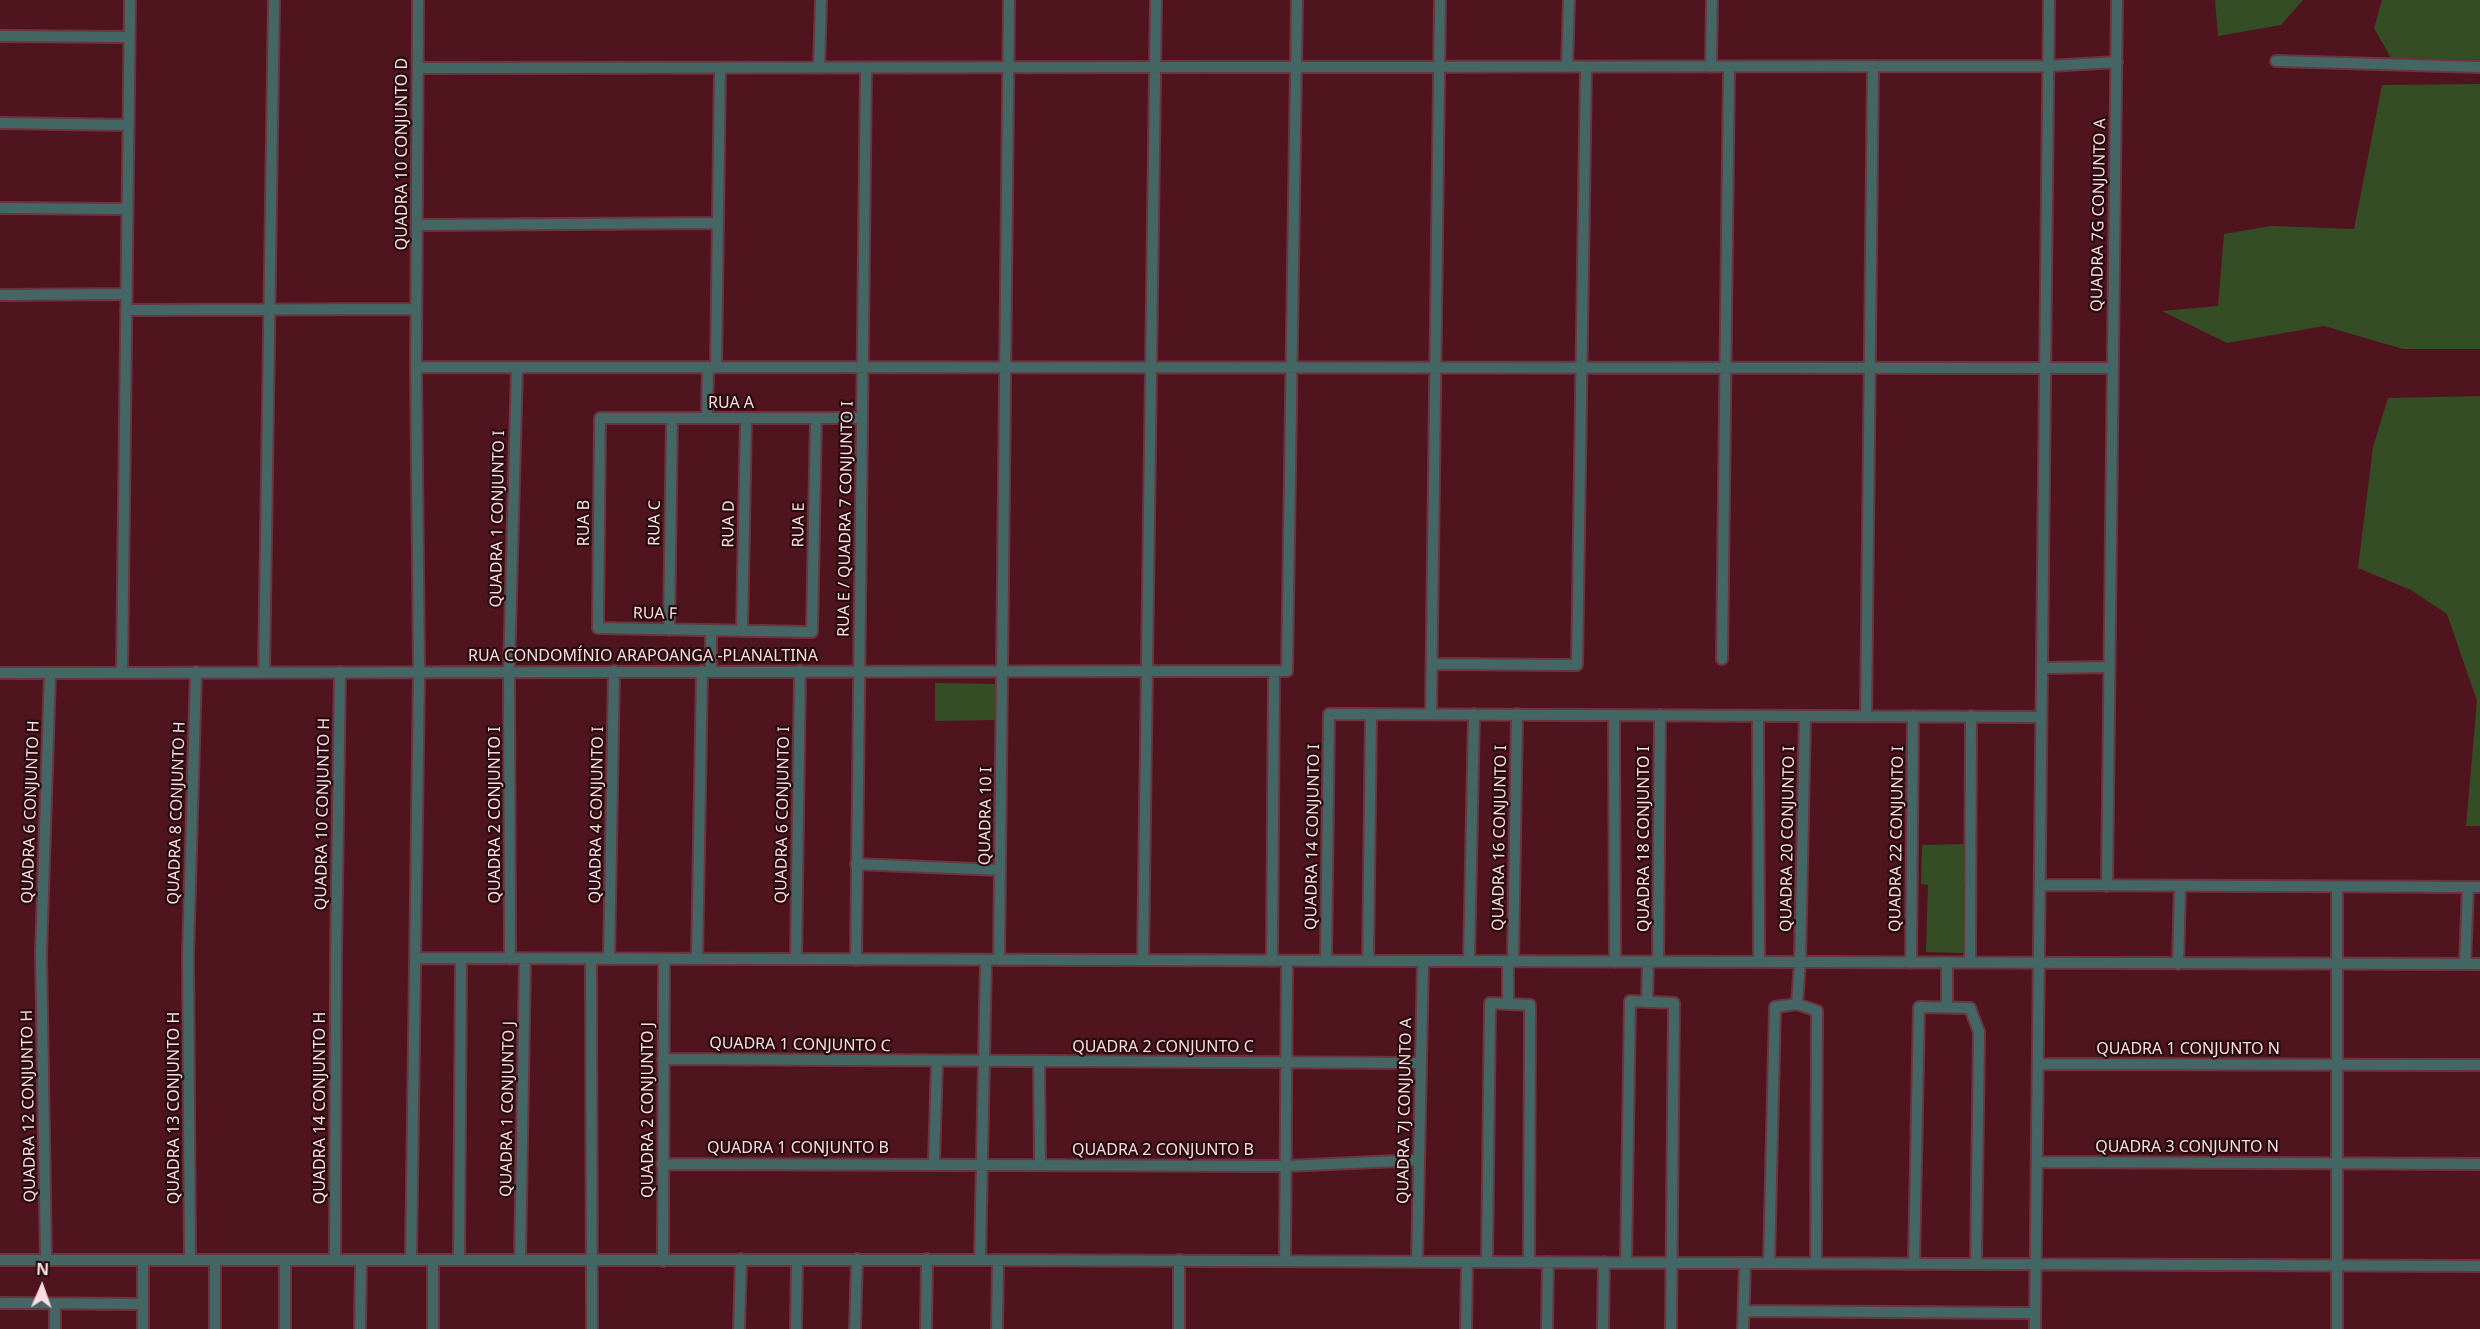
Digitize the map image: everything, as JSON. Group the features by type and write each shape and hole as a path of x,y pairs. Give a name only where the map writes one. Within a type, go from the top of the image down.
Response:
{"street":[{"path":"122,672 130,0"},
{"path":"264,672 274,0"},
{"name":"QUADRA 10 CONJUNTO D","path":"411,1260 419,672 416,367 418,0"},
{"path":"819,68 821,0"},
{"name":"QUADRA 10 I","path":"999,960 1009,0"},
{"path":"1143,960 1156,0"},
{"path":"1291,368 1297,0"},
{"path":"1431,714 1440,0"},
{"path":"1567,67 1569,0"},
{"path":"1711,67 1712,0"},
{"path":"2035,1329 2049,0"},
{"name":"QUADRA 7G CONJUNTO A","path":"2107,886 2117,0"},
{"path":"0,36 129,37"},
{"path":"2276,61 2480,67"},
{"path":"418,68 2048,66 2117,62"},
{"path":"1866,716 1873,66"},
{"path":"1432,664 1577,665 1586,67"},
{"path":"1722,659 1729,67"},
{"path":"707,418 712,368 718,223 720,68"},
{"name":"RUA E / QUADRA 7 CONJUNTO I","path":"856,960 866,68"},
{"path":"0,123 128,125"},
{"path":"0,208 127,209"},
{"path":"417,225 718,223"},
{"path":"0,295 126,294"},
{"path":"126,309 416,309"},
{"path":"416,367 2112,368"},
{"name":"QUADRA 1 CONJUNTO I","path":"509,671 517,367"},
{"name":"RUA CONDOMÍNIO ARAPOANGA -PLANALTINA","path":"0,673 1287,671 1291,368"},
{"name":"RUA A","path":"600,418 862,418"},
{"name":"RUA B","path":"598,628 600,418"},
{"name":"RUA C","path":"669,630 672,418"},
{"name":"RUA D","path":"742,631 746,418"},
{"name":"RUA E","path":"812,632 816,418"},
{"name":"RUA F","path":"598,628 812,632"},
{"path":"697,959 707,671 711,630"},
{"path":"2042,668 2109,668"},
{"name":"QUADRA 2 CONJUNTO I","path":"509,671 510,958"},
{"name":"QUADRA 4 CONJUNTO I","path":"609,959 614,671"},
{"name":"QUADRA 6 CONJUNTO I","path":"796,960 800,671"},
{"path":"1272,961 1274,671"},
{"name":"QUADRA 8 CONJUNTO H","path":"188,955 196,672"},
{"name":"QUADRA 10 CONJUNTO H","path":"336,956 340,672"},
{"name":"QUADRA 6 CONJUNTO H","path":"41,952 50,673"},
{"name":"QUADRA 14 CONJUNTO I","path":"1326,961 1329,714 1371,714"},
{"path":"1368,961 1371,714 2041,717"},
{"name":"QUADRA 16 CONJUNTO I","path":"1468,961 1474,714"},
{"name":"QUADRA 16 CONJUNTO I","path":"1508,1004 1517,714"},
{"name":"QUADRA 18 CONJUNTO I","path":"1614,715 1615,962"},
{"name":"QUADRA 18 CONJUNTO I","path":"1647,1002 1653,962 1660,715"},
{"name":"QUADRA 20 CONJUNTO I","path":"1758,716 1759,962"},
{"name":"QUADRA 20 CONJUNTO I","path":"1797,1004 1800,963 1805,716"},
{"name":"QUADRA 22 CONJUNTO I","path":"1911,963 1913,716"},
{"path":"1970,963 1971,716"},
{"path":"856,864 1000,870"},
{"path":"2040,885 2474,887 2465,964"},
{"path":"2178,964 2180,886"},
{"path":"2337,887 2337,1329"},
{"name":"QUADRA 12 CONJUNTO H","path":"41,952 46,1260"},
{"name":"QUADRA 13 CONJUNTO H","path":"188,955 190,1260"},
{"name":"QUADRA 14 CONJUNTO H","path":"335,1260 336,956"},
{"path":"416,958 461,960 510,958 2480,964"},
{"name":"QUADRA 1 CONJUNTO J","path":"520,1260 525,959"},
{"name":"QUADRA 2 CONJUNTO J","path":"663,1261 664,959"},
{"path":"459,1260 461,960"},
{"path":"591,960 592,1329"},
{"path":"980,1260 986,960"},
{"path":"1285,1261 1287,961"},
{"name":"QUADRA 7J CONJUNTO A","path":"1417,1262 1423,961"},
{"path":"1947,963 1947,1007"},
{"path":"1626,1262 1630,1001 1674,1003 1671,1329"},
{"path":"1487,1262 1490,1003 1530,1005 1529,1262"},
{"path":"1769,1263 1775,1007 1797,1004 1818,1011 1816,1263"},
{"path":"1914,1263 1919,1007 1947,1007 1970,1008 1979,1032 1976,1264"},
{"name":"QUADRA 1 CONJUNTO C","path":"663,1059 984,1061"},
{"path":"934,1163 937,1061"},
{"name":"QUADRA 2 CONJUNTO C","path":"984,1061 1421,1063"},
{"path":"1039,1062 1040,1164"},
{"name":"QUADRA 1 CONJUNTO N","path":"2038,1064 2480,1065"},
{"name":"QUADRA 2 CONJUNTO B","path":"982,1163 1286,1166 1419,1160"},
{"name":"QUADRA 3 CONJUNTO N","path":"2037,1162 2480,1164"},
{"name":"QUADRA 1 CONJUNTO B","path":"662,1164 982,1163"},
{"path":"855,1329 857,1259"},
{"path":"0,1260 927,1259 2480,1266"},
{"path":"926,1329 927,1259"},
{"path":"143,1260 143,1329"},
{"path":"215,1260 215,1329"},
{"path":"285,1260 285,1329"},
{"path":"360,1329 361,1260"},
{"path":"433,1329 434,1260"},
{"path":"740,1329 741,1260"},
{"path":"796,1329 797,1260"},
{"path":"997,1329 998,1260"},
{"path":"1179,1260 1179,1329"},
{"path":"1466,1329 1467,1262"},
{"path":"1547,1329 1548,1262"},
{"path":"1603,1329 1604,1262"},
{"path":"1743,1329 1745,1263"},
{"path":"3,1303 143,1304"},
{"path":"55,1304 55,1329"},
{"path":"1744,1311 2035,1313"}],"green space":[{"path":"2215,0 2303,0 2281,25 2218,36"},
{"path":"2382,0 2480,0 2480,60 2391,58 2374,28"},
{"path":"2480,84 2480,349 2403,349 2324,326 2227,343 2162,311 2218,306 2224,234 2271,226 2354,229 2382,85"},
{"path":"2480,396 2480,826 2466,826 2477,701 2447,614 2411,590 2358,568 2373,447 2388,398"},
{"path":"935,683 996,684 996,720 935,721"},
{"path":"1967,844 1967,886 1963,886 1963,953 1926,952 1928,885 1921,884 1922,845"}]}
